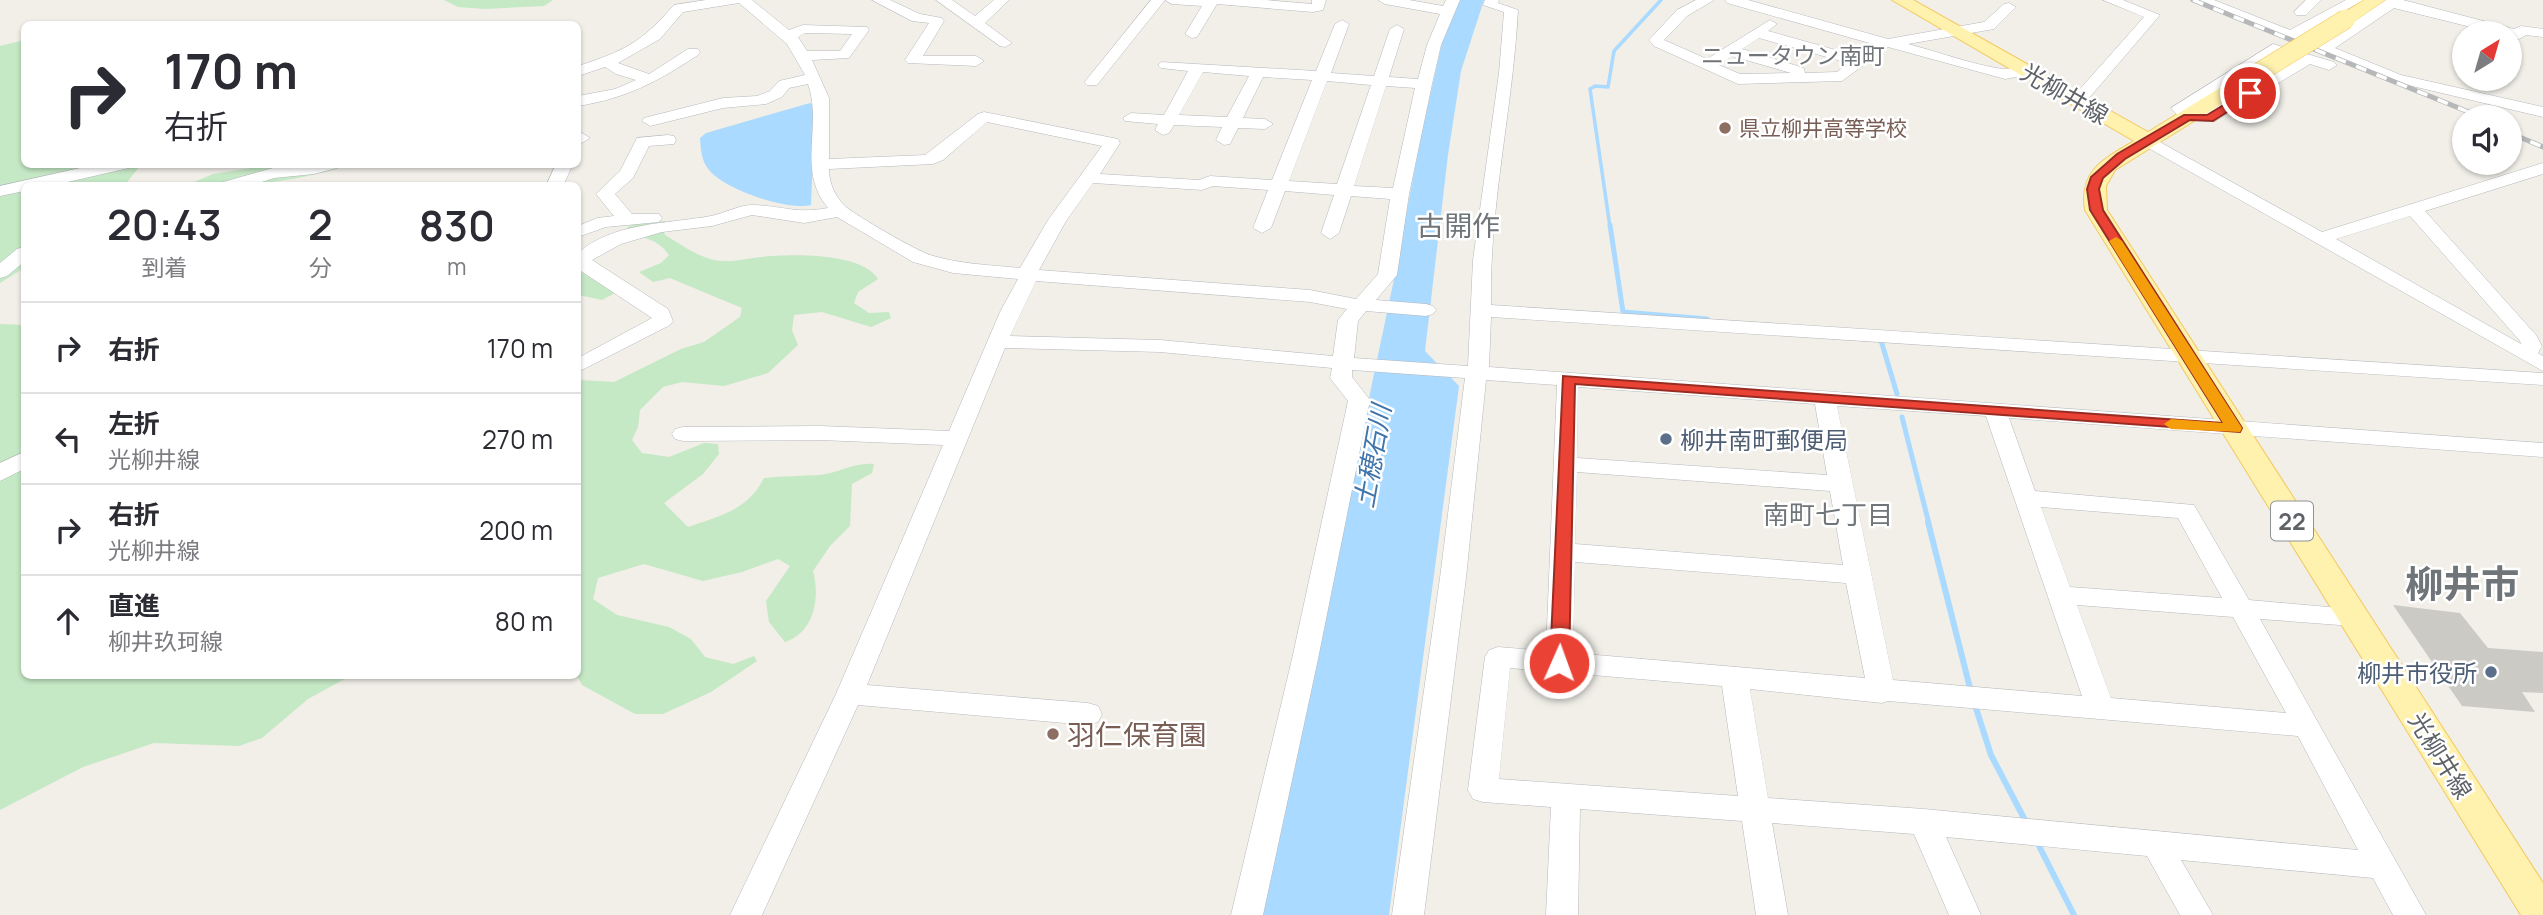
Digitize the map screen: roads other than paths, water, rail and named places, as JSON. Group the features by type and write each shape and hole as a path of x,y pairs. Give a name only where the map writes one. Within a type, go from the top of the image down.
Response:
{"main road":[{"name":"光柳井線","path":"1901,0 2150,141"},
{"path":"2150,141 2253,76 2387,1"},
{"name":"光柳井線","path":"2150,141 2108,166 2097,177 2094,197 2096,210 2542,915"}],"street":[{"path":"581,70 607,62 655,36 678,8 735,0"},
{"path":"743,0 797,46 814,78 821,98 822,187 840,211 920,258 953,267 1030,275 1310,296 1359,305 1426,310"},
{"path":"879,0 909,15 937,21 913,60 979,57 966,80"},
{"path":"943,0 1005,43"},
{"path":"976,23 1002,0"},
{"path":"1092,82 1158,0"},
{"path":"1172,0 1314,8 1318,7 1319,0"},
{"path":"1247,915 1305,659 1359,400 1341,378 1348,320 1387,275 1400,194 1424,84 1434,45 1450,6 1385,0"},
{"path":"1408,915 1474,387 1466,371 1479,310 1487,205 1501,127 1511,10 1490,5 1492,0"},
{"path":"1707,0 1682,13 1656,40 1738,79 1842,76 1882,44 1989,26 2008,7"},
{"path":"1732,0 1986,70 2006,74 2025,71"},
{"path":"2078,101 2154,15 2110,0"},
{"path":"2202,0 2291,36 2326,57 2396,78 2543,112"},
{"path":"2301,12 2314,0"},
{"path":"2291,36 2356,0"},
{"path":"1192,34 1212,1"},
{"path":"2387,1 2519,35 2521,30 2543,33"},
{"path":"1707,66 1784,14"},
{"path":"1262,228 1342,24"},
{"path":"2315,24 2346,26 2326,57"},
{"path":"787,37 803,29 862,30 844,55 803,56"},
{"path":"1330,233 1397,29"},
{"path":"1758,33 1860,62"},
{"path":"2308,59 2209,118 2188,117 2179,108 2270,49 2308,59 2326,57"},
{"path":"1732,51 1808,74 1812,78"},
{"path":"581,100 619,93 650,79 693,52"},
{"path":"607,62 621,71 650,79"},
{"path":"1166,65 1424,84"},
{"path":"1165,127 1198,67"},
{"path":"1986,70 1982,74 1989,87"},
{"path":"1224,140 1258,72"},
{"path":"650,121 723,103 760,101 776,94 784,84 814,78"},
{"path":"746,915 850,694 1010,312 1030,275 1029,270 1057,220 1112,143 984,117 937,156 926,160 821,164"},
{"path":"1131,118 1165,127 1265,124"},
{"path":"626,219 605,194 627,174 643,142 668,140"},
{"path":"2150,141 2535,360"},
{"path":"43,182 105,168"},
{"path":"243,182 273,173 317,168"},
{"path":"2320,238 2543,168"},
{"path":"1088,178 1202,185 1210,181 1400,194"},
{"path":"0,191 21,187"},
{"path":"581,260 596,249 629,234 712,221 751,210 804,218 840,211"},
{"path":"2416,210 2529,339 2535,360"},
{"path":"581,226 669,216 712,221"},
{"path":"0,272 21,255"},
{"path":"581,263 660,313 663,321 622,340 581,364"},
{"path":"1479,310 2543,379"},
{"path":"998,342 1160,346 1342,363 2543,450"},
{"path":"1559,663 1568,379"},
{"path":"1825,399 1839,484 1882,692"},
{"path":"1995,411 2099,707"},
{"path":"683,434 820,433 958,438"},
{"path":"0,474 21,461"},
{"path":"1564,464 1839,484"},
{"path":"2027,498 2186,511 2410,915"},
{"path":"1562,552 1857,575"},
{"path":"2060,595 2353,617"},
{"path":"2307,726 2099,707 1882,692 1498,657 1483,790 1756,812 1924,822 2382,866"},
{"path":"1734,677 1772,915"},
{"path":"850,694 1088,714"},
{"path":"1562,915 1566,796"},
{"path":"1924,822 1965,915"},
{"path":"2157,846 2197,915"}],"water":[{"name":"土穂石川","path":"1457,0 1484,0 1461,71 1448,155 1425,351 1459,386 1389,915 1260,915 1393,284 1421,136 1442,43"},
{"path":"810,103 815,106 811,205 787,205 757,197 728,184 706,166 700,138 706,133"}],"waterway":[{"path":"1610,227 1590,89 1595,86 1608,87 1614,51 1661,0"},
{"path":"1610,225 1623,312 1707,319"},
{"path":"1880,337 1897,394"},
{"path":"1902,417 1929,524"},
{"path":"1928,522 1971,692"},
{"path":"1974,702 1991,755 2027,824"},
{"path":"2037,842 2074,915"}],"railway":[{"path":"2193,0 2452,105"},
{"path":"2522,138 2543,147"}],"place":[{"name":"県立柳井高等学校","path":"1725,128"},
{"name":"柳井南町郵便局","path":"1666,439"},
{"name":"柳井市役所","path":"2491,672"},
{"name":"羽仁保育園","path":"1053,734"}],"district":[{"name":"ニュータウン南町","path":"1793,55"},
{"name":"古開作","path":"1458,225"},
{"name":"南町七丁目","path":"1828,514"},
{"name":"柳井市","path":"2462,583"}]}
